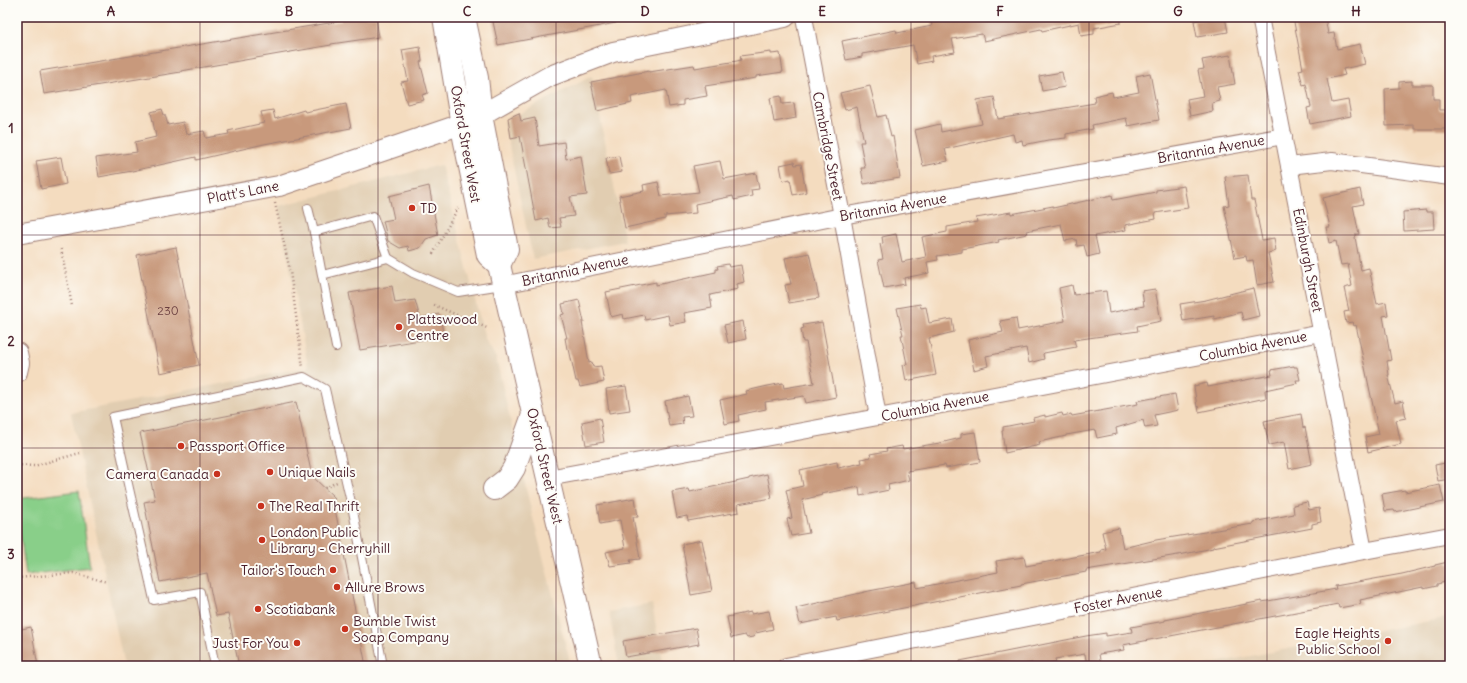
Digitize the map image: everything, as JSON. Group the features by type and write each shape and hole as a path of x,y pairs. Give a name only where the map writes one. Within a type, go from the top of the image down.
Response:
{"main road":[{"name":"Oxford Street West","path":"444,17 472,120 488,255 501,275 591,666"},
{"name":"Oxford Street West","path":"464,17 477,78 472,120"},
{"path":"494,489 507,479 514,468 533,414"}],"street":[{"name":"Platt's Lane","path":"17,234 279,186 472,120 550,76 613,52 785,17"},
{"name":"Cambridge Street","path":"804,17 878,417"},
{"name":"Edinburgh Street","path":"1260,17 1364,551"},
{"name":"Britannia Avenue","path":"501,275 842,216 1284,136"},
{"path":"1289,166 1332,161 1450,177"},
{"name":"Columbia Avenue","path":"548,478 1322,333"},
{"path":"17,353 19,364 17,372"},
{"name":"Foster Avenue","path":"786,666 1450,535"}],"lane":[{"path":"308,208 336,347"},
{"path":"314,232 373,216 388,258 412,273 458,292 501,275"},
{"path":"322,275 388,258"},
{"path":"215,666 200,592 154,600 113,417 304,377 325,389 351,504 384,666"}],"path":[{"path":"275,203 290,271 303,369"},
{"path":"433,254 458,208"},
{"path":"61,249 72,306"},
{"path":"434,305 487,328"},
{"path":"17,465 34,466 80,453"},
{"path":"17,578 73,573 83,574 107,582"}],"shaded area":[{"path":"592,76 625,241 533,259 504,122"},
{"path":"441,165 485,339 496,358 532,514 571,666 124,666 71,413 308,367 279,206"},
{"path":"652,604 663,666 619,666 609,612"},
{"name":"Eagle Heights Public School","path":"1450,617 1450,666 1200,666"}],"green space":[{"path":"79,491 90,567 26,575 17,511 17,499"}],"building":[{"path":"341,17 376,17 379,37 331,44 181,72 44,94 40,71 341,21"},
{"path":"492,17 615,17 616,23 498,45"},
{"path":"946,17 1121,17 1121,23 1094,28 1094,34 1081,36 1079,23 984,41 982,34 952,39 955,52 931,56 932,61 917,64 913,45 862,54 862,57 846,60 842,41 896,30 897,33 932,26 931,20"},
{"path":"1215,17 1225,17 1228,32 1197,37 1194,21"},
{"path":"1293,17 1325,17 1328,34 1334,33 1337,49 1360,44 1365,64 1343,69 1345,75 1327,79 1332,103 1348,100 1351,116 1310,124 1307,108 1311,107 1306,84 1303,85 1299,70 1303,69"},
{"path":"420,47 422,61 420,62 428,93 422,95 424,100 407,104 401,82 408,81 402,50"},
{"path":"771,52 771,54 780,53 783,72 705,86 707,96 683,100 683,105 669,107 666,90 631,97 632,103 597,111 591,82 649,71 694,65 695,68 737,61 741,60 740,56"},
{"path":"1230,55 1235,84 1217,87 1220,101 1212,103 1213,111 1190,116 1187,99 1203,96 1198,70 1204,69 1202,60"},
{"path":"1062,72 1065,87 1042,91 1039,76"},
{"path":"1150,73 1159,120 1128,126 1126,118 1092,125 1093,129 1066,134 1066,138 1023,145 1022,140 1015,142 1013,134 945,149 948,161 923,166 915,130 940,124 941,132 982,124 977,100 994,97 998,119 1095,103 1094,96 1112,92 1113,97 1139,92 1136,76"},
{"path":"1412,81 1412,85 1433,85 1433,99 1439,99 1439,110 1450,110 1450,129 1414,129 1414,125 1386,126 1385,89 1399,88 1399,82"},
{"path":"870,86 878,117 886,115 891,137 893,136 900,178 864,184 861,168 865,168 860,142 864,142 857,107 845,110 840,93"},
{"path":"781,96 782,104 794,103 796,118 774,122 770,98"},
{"path":"346,104 351,128 264,144 196,160 196,157 99,177 96,158 137,152 135,142 156,137 151,112 162,109 168,125 183,122 186,134 204,131 206,138 229,134 228,131 264,123 261,112 273,110 275,119 304,110 305,112"},
{"path":"519,113 521,121 535,118 539,146 564,142 566,159 581,156 587,195 570,197 574,216 559,218 561,227 550,228 548,218 536,221 520,136 511,138 508,118"},
{"path":"619,156 622,172 609,174 606,158"},
{"path":"61,157 66,184 41,189 36,161"},
{"path":"720,161 724,179 756,173 759,189 751,190 752,196 734,200 733,196 695,204 696,213 665,216 665,219 625,228 619,196 644,191 643,185 658,182 661,196 699,192 693,166"},
{"path":"794,162 795,165 801,164 806,192 793,195 790,179 783,181 780,165"},
{"path":"1248,175 1251,200 1254,200 1262,240 1274,238 1276,251 1268,253 1274,282 1257,285 1253,260 1247,261 1246,256 1235,258 1224,206 1229,205 1225,177"},
{"name":"TD","path":"429,186 438,235 426,239 420,248 409,251 408,246 400,248 388,241 383,221 394,219 389,196"},
{"path":"1184,186 1188,208 1155,213 1156,219 1125,225 1126,230 1095,236 1099,254 1087,257 1084,245 1077,246 1076,239 1065,241 1061,224 1026,231 1027,234 998,240 999,242 962,249 962,252 937,256 938,260 927,262 929,273 904,278 905,284 884,288 878,260 883,259 880,244 883,243 882,237 896,234 902,262 926,257 922,237 947,232 947,227 977,222 976,218 1011,212 1011,214 1053,206 1053,208 1112,195 1113,200 1156,192 1156,190"},
{"path":"1360,189 1363,204 1353,206 1359,234 1356,234 1355,237 1361,270 1369,268 1377,304 1386,302 1388,315 1383,316 1391,360 1387,361 1388,375 1395,403 1403,401 1406,418 1396,420 1401,444 1368,452 1365,437 1379,434 1356,325 1354,326 1353,322 1346,323 1344,312 1349,311 1344,288 1352,286 1348,264 1341,265 1336,241 1329,243 1326,227 1330,227 1323,198"},
{"path":"1426,210 1426,212 1433,212 1434,229 1404,231 1403,212"},
{"path":"176,247 199,365 160,373 137,255"},
{"path":"809,253 819,298 789,303 785,285 791,284 785,258"},
{"path":"728,264 729,267 741,265 744,282 737,284 738,289 710,295 712,308 684,313 686,322 670,325 668,315 645,320 644,315 624,319 623,314 611,317 606,292 656,282 656,285 716,272 716,269 718,269 717,266"},
{"path":"1072,285 1074,295 1106,291 1109,313 1144,306 1142,291 1155,289 1161,321 1137,326 1138,331 1074,340 1076,347 1044,353 1044,359 1029,363 1026,348 986,356 988,366 974,370 968,340 1003,332 1000,321 1016,318 1018,330 1065,321 1059,288"},
{"name":"Plattswood Centre","path":"392,286 395,303 415,300 420,318 439,314 444,336 360,350 349,293"},
{"path":"1253,288 1259,316 1243,320 1241,312 1214,319 1214,316 1183,321 1180,304 1206,300"},
{"path":"579,300 584,322 582,322 589,363 592,362 593,367 601,366 604,382 580,387 578,381 576,381 569,349 567,349 565,338 567,338 561,315 564,314 562,304"},
{"path":"920,304 921,308 926,307 929,323 952,319 954,332 929,338 936,375 906,381 903,365 907,364 897,308"},
{"path":"743,321 746,339 728,343 724,325"},
{"path":"822,322 836,397 806,403 804,396 765,402 766,409 738,415 739,421 725,424 720,400 747,394 746,391 783,383 784,388 814,383 806,342 803,342 801,329 804,328 803,325"},
{"path":"1294,366 1297,367 1300,380 1296,380 1297,383 1265,390 1266,398 1199,412 1194,386 1207,383 1208,387 1272,375 1271,370"},
{"path":"626,386 630,410 609,413 606,389"},
{"path":"1175,394 1178,410 1154,415 1157,426 1145,428 1143,420 1116,428 1117,434 1097,438 1095,430 1066,435 1039,442 1040,445 1005,453 1002,431 1003,427 1034,421 1033,418 1045,415 1045,417 1062,413 1063,416 1071,414 1072,416 1138,404 1137,401"},
{"path":"688,396 692,416 682,417 683,424 669,426 665,401"},
{"path":"296,402 312,476 335,498 331,506 335,509 366,666 239,666 228,614 216,616 207,573 160,582 144,502 155,500 140,433"},
{"path":"1301,414 1312,464 1289,469 1284,442 1269,445 1264,421"},
{"path":"600,418 604,442 586,445 582,422"},
{"path":"975,432 980,462 946,468 945,465 907,471 909,480 888,485 889,490 860,496 859,487 821,494 822,495 802,500 809,533 791,536 787,519 792,518 786,490 803,486 800,470 837,462 838,468 862,463 861,459 871,457 870,454 887,451 886,449 902,446 903,449 940,443 961,438 961,434"},
{"path":"1450,462 1450,479 1438,481 1435,465"},
{"path":"767,474 772,498 738,504 739,512 688,521 687,516 677,518 672,492 689,489 690,492"},
{"path":"1440,485 1444,502 1395,512 1394,510 1385,511 1382,494 1405,490 1405,492"},
{"path":"635,498 638,517 633,517 640,559 630,560 631,563 610,566 606,552 625,548 620,520 600,524 597,505"},
{"path":"1307,502 1309,510 1319,508 1321,522 1312,524 1312,528 1184,554 1086,570 1086,572 837,621 836,617 800,624 796,608 916,582 917,588 998,572 996,561 1024,557 1026,566 1101,552 1101,550 1106,549 1102,532 1119,528 1123,548 1156,540 1253,524 1253,522 1294,514 1293,505"},
{"path":"702,540 712,591 691,595 682,544"},
{"path":"1448,562 1450,564 1450,581 1437,584 1437,586 1423,589 1423,587 1360,600 1361,604 1339,608 1338,604 1123,645 1124,650 1099,654 1101,666 1087,666 1085,654 1055,659 1056,662 1051,663 1052,666 1033,666 1032,663 1019,666 960,666 960,661 1086,636 1106,633 1106,636 1132,632 1131,627 1262,601 1336,589 1335,586 1402,574"},
{"path":"769,611 773,629 756,633 753,637 747,638 745,635 731,638 727,617 751,612 751,614"},
{"path":"31,627 38,666 17,666 17,630"},
{"path":"696,628 699,644 626,657 623,641"}],"place":[{"name":"TD","path":"412,208"},
{"name":"Plattswood Centre","path":"399,327"},
{"name":"Passport Office","path":"181,446"},
{"name":"Unique Nails","path":"270,472"},
{"name":"Camera Canada","path":"217,474"},
{"name":"The Real Thrift","path":"261,506"},
{"name":"London Public Library - Cherryhill","path":"262,540"},
{"name":"Tailor's Touch","path":"333,570"},
{"name":"Allure Brows","path":"337,587"},
{"name":"Scotiabank","path":"258,609"},
{"name":"Bumble Twist Soap Company","path":"345,629"},
{"name":"Eagle Heights Public School","path":"1388,641"},
{"name":"Just For You","path":"297,643"}]}
